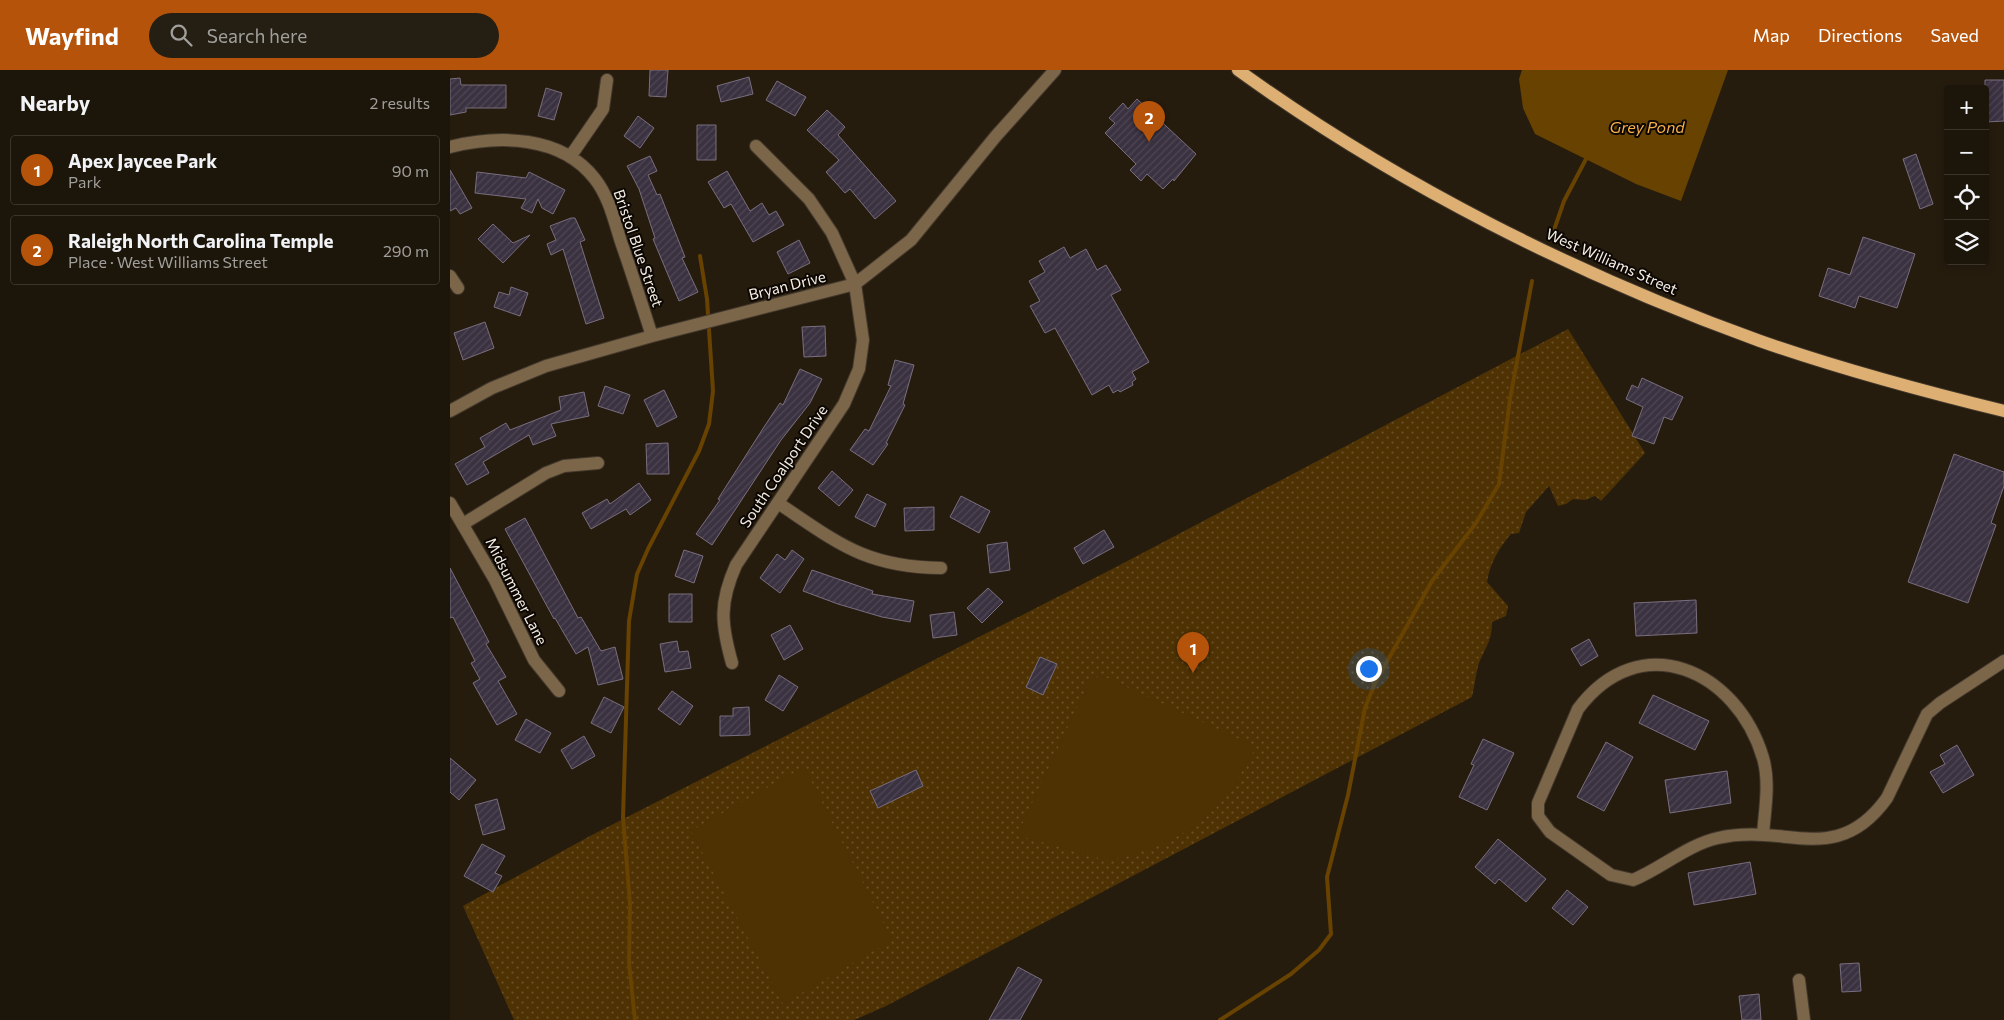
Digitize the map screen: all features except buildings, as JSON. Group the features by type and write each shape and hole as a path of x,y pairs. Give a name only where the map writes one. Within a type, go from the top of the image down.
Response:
{"main road":[{"name":"West Williams Street","path":"1238,70 1326,129 1396,172 1502,228 1627,288 1736,332 1832,365 2004,411"}],"street":[{"name":"Bryan Drive","path":"450,411 492,388 546,366 652,336 855,284 911,240 996,136 1055,70"},
{"path":"570,157 603,108 607,80"},
{"name":"Bristol Blue Street","path":"450,147 489,140 527,141 550,147 570,157 594,177 606,199 652,336"},
{"name":"South Coalport Drive","path":"732,663 723,621 726,590 736,565 778,504 853,387 859,369 864,340 855,284 822,215 756,146"},
{"path":"450,276 458,288"},
{"path":"463,524 546,473 564,466 598,464"},
{"name":"Midsummer Lane","path":"450,504 463,524 534,660 558,691"},
{"path":"778,504 837,543 865,557 915,568 941,568"},
{"path":"1763,834 1767,788 1766,772 1763,757 1746,721 1724,691 1694,674 1666,665 1641,666 1627,670 1598,686 1588,696 1578,709 1538,803 1538,816 1550,832 1611,875 1622,879 1633,880 1708,841 1730,836 1763,834 1801,840 1831,838 1854,830 1868,820 1887,798 1927,714 1940,703 2004,662"},
{"path":"1799,980 1804,1020"}],"shaded area":[{"path":"1568,329 1645,453 1601,501 1595,496 1585,500 1573,499 1566,504 1558,506 1549,486 1526,512 1519,533 1511,534 1496,556 1488,575 1487,582 1508,606 1506,616 1492,622 1490,639 1478,666 1472,697 886,1006 854,1020 514,1020 463,906 590,836 1116,567"},
{"path":"1101,675 1256,747 1231,791 1198,825 1160,845 1122,858 1102,859 1017,835 1089,682"},
{"path":"804,767 892,940 783,1004 691,831"}],"water":[{"name":"Grey Pond","path":"1522,70 1728,70 1681,201 1636,184 1535,134 1523,108 1519,79"}],"waterway":[{"path":"1554,230 1564,201 1586,159"},
{"path":"635,1020 629,963 630,904 623,817 629,621 637,574 699,451 709,424 713,391 707,299 700,256"},
{"path":"1220,1020 1291,974 1319,950 1331,934 1327,877 1348,795 1365,708 1375,683 1432,581 1476,523 1499,484 1510,399 1532,281"}],"place":[{"name":"Raleigh North Carolina Temple","path":"1149,142"},
{"name":"Apex Jaycee Park","path":"1193,673"}]}
